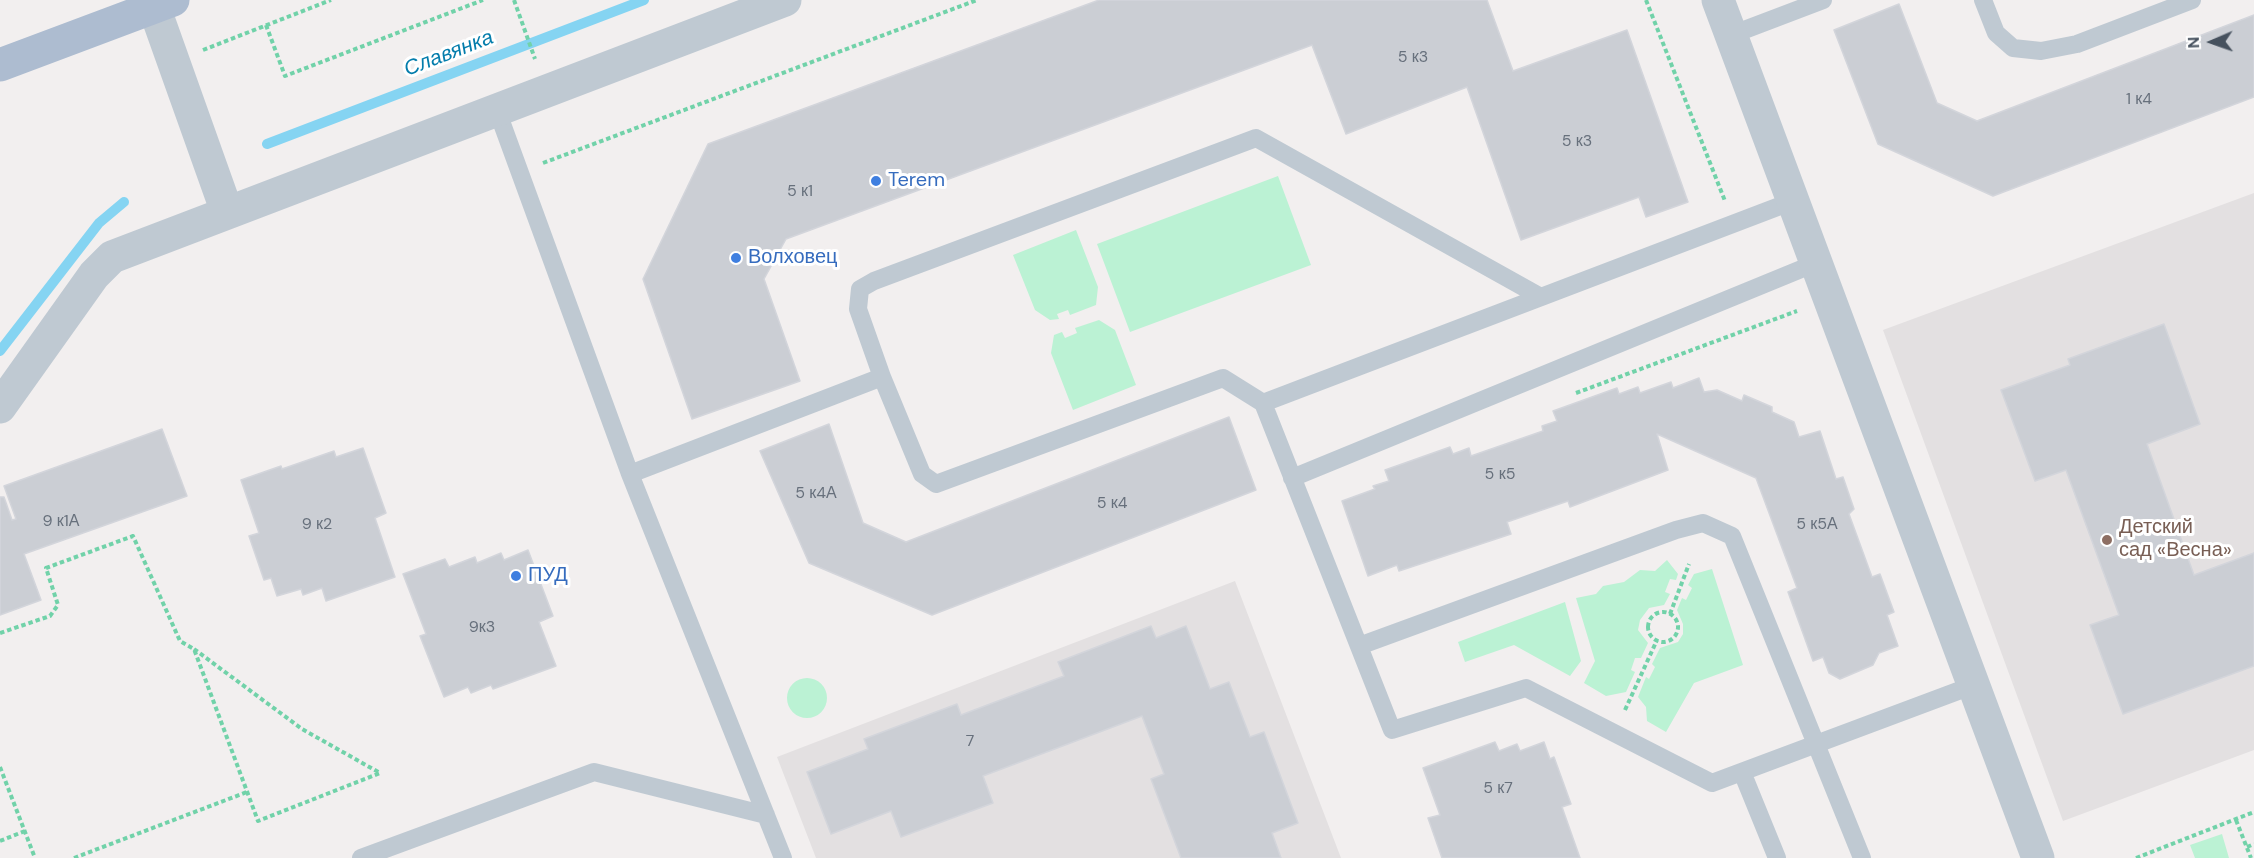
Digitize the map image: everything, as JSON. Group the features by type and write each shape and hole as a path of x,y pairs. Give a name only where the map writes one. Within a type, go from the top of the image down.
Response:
{"main road":[{"path":"0,65 163,4"}],"street":[{"path":"0,407 94,275 112,257 784,0"},
{"path":"1718,0 2038,858"},
{"path":"163,4 173,61 227,212"}],"lane":[{"path":"1731,35 1823,0"},
{"path":"1983,0 1996,33 2013,48 2041,51 2078,44 2192,0"},
{"path":"497,110 630,474 783,858"},
{"path":"1541,297 1256,138 885,277 860,290 858,309 882,377 922,474 936,484 1223,378 1263,403 1392,730 1526,688 1712,783 1974,685"},
{"path":"1263,403 1793,201"},
{"path":"1292,478 1816,263"},
{"path":"630,474 882,377"},
{"path":"1359,646 1676,530 1703,523 1732,536 1818,744 1862,858"},
{"path":"361,858 594,772 766,815"},
{"path":"1742,772 1777,858"}],"path":[{"path":"173,61 331,0"},
{"path":"266,25 285,76 483,0"},
{"path":"514,0 539,69"},
{"path":"519,171 977,0"},
{"path":"1646,0 1734,224"},
{"path":"0,633 50,616 58,605 46,568 133,536 180,641 194,649 302,729 380,773 258,821 194,649"},
{"path":"1670,614 1689,564"},
{"path":"1660,613 1670,614 1678,624 1677,633 1670,640 1657,640 1650,633 1649,623 1660,613"},
{"path":"1623,712 1657,640"},
{"path":"0,766 36,858"},
{"path":"74,858 247,792"},
{"path":"2136,858 2254,812"},
{"path":"2236,819 2251,858"},
{"path":"0,841 25,831"},
{"path":"2247,847 2254,844"}],"shaded area":[{"name":"Детский сад «Весна»","path":"2254,193 2254,750 2063,821 1883,330"},
{"path":"1235,581 1341,858 816,858 777,757"}],"green space":[{"path":"1278,176 1311,265 1130,332 1097,244"},
{"path":"1076,230 1098,287 1096,305 1070,315 1068,310 1057,314 1059,319 1050,320 1035,310 1013,255"},
{"path":"1099,320 1115,330 1136,385 1073,410 1051,353 1054,335 1062,332 1065,338 1077,333 1075,328"},
{"path":"1667,560 1678,574 1676,580 1670,579 1665,592 1670,594 1664,605 1649,608 1640,620 1638,630 1648,643 1641,658 1635,658 1631,670 1635,672 1626,692 1606,696 1584,683 1595,661 1576,598 1596,594 1603,586 1624,582 1640,570 1655,571"},
{"path":"1712,569 1743,665 1694,683 1666,732 1647,721 1646,707 1638,697 1646,677 1649,679 1655,667 1652,664 1660,648 1678,642 1683,634 1683,624 1677,610 1682,598 1686,600 1692,588 1688,585 1694,574"},
{"path":"1565,602 1581,661 1570,676 1514,645 1465,662 1458,642"},
{"path":"807,678 815,679 821,684 826,690 826,706 821,712 815,717 807,718 799,717 793,712 788,706 787,698 788,690 793,684 799,679"},
{"path":"2222,834 2229,858 2195,858 2190,845"}],"building":[{"path":"1099,0 1487,0 1513,71 1627,30 1688,202 1646,217 1639,197 1521,240 1467,87 1346,134 1312,45 786,239 764,279 800,381 692,419 643,279 708,144"},
{"path":"1899,4 1937,103 1977,121 2254,15 2254,97 1993,196 1878,144 1834,30"},
{"path":"2164,324 2200,424 2147,444 2194,575 2254,553 2254,666 2123,714 2090,625 2119,615 2066,470 2035,481 2001,390 2070,365 2068,359"},
{"path":"1699,378 1704,392 1717,390 1742,401 1744,395 1772,407 1772,412 1794,422 1799,437 1820,431 1836,479 1843,477 1854,509 1849,514 1872,577 1880,574 1894,612 1887,615 1898,646 1879,653 1873,665 1840,679 1829,673 1823,657 1813,661 1788,592 1797,588 1756,478 1657,434 1668,470 1570,507 1568,501 1507,522 1511,534 1399,571 1397,565 1368,576 1342,501 1375,489 1373,486 1389,481 1385,470 1450,447 1453,454 1469,448 1471,456 1543,431 1542,426 1557,421 1553,411 1617,388 1619,394 1638,387 1640,393 1671,382 1673,388"},
{"path":"1229,417 1256,490 932,615 809,563 760,451 829,424 863,523 906,542"},
{"path":"162,429 187,496 24,554 41,600 0,615 0,497 4,497 12,520 16,519 4,486"},
{"path":"363,448 386,513 375,518 395,577 326,601 322,588 303,595 301,589 277,596 271,578 264,580 249,536 259,533 241,480 334,451 336,457"},
{"path":"528,550 553,616 539,622 556,666 493,689 491,685 471,693 468,687 444,697 420,636 426,634 403,574 445,559 449,567 475,557 477,563 501,553 504,560"},
{"path":"1151,626 1156,638 1186,626 1210,689 1229,682 1250,737 1264,732 1298,823 1272,833 1281,858 1181,858 1151,779 1164,774 1142,716 983,776 993,803 901,837 891,811 831,834 807,772 868,749 864,739 957,704 961,715 1064,676 1058,662"},
{"path":"1495,742 1499,751 1517,744 1520,751 1544,742 1550,759 1554,757 1571,804 1562,807 1580,858 1442,858 1428,818 1440,815 1423,768"}],"waterway":[{"name":"Славянка","path":"267,144 644,0"},
{"name":"Славянка","path":"0,351 99,223 124,202"}],"place":[{"name":"Terem","path":"876,181"},
{"name":"Волховец","path":"736,258"},
{"name":"Детский сад «Весна»","path":"2107,540"},
{"name":"ПУД","path":"516,576"}]}
